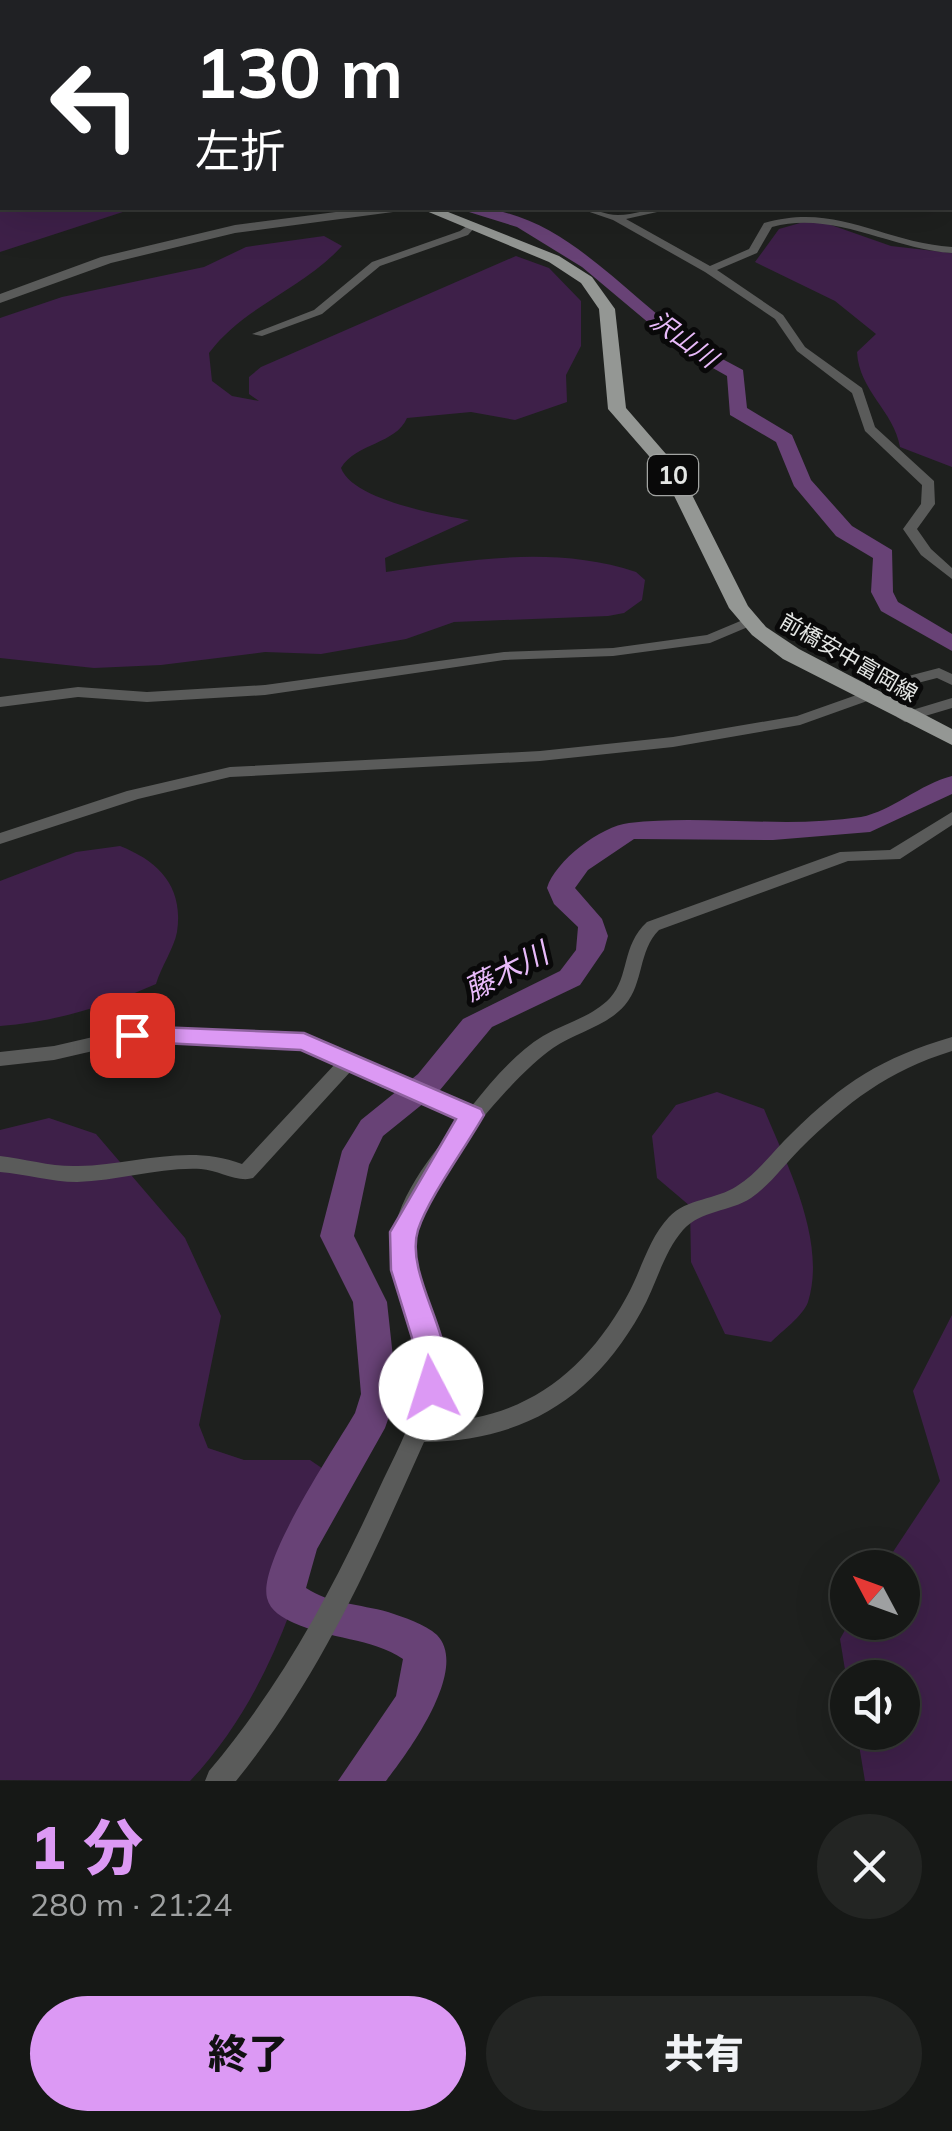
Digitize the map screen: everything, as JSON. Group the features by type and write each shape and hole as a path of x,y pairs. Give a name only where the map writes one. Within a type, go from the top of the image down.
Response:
{"main road":[{"name":"前橋安中富岡線","path":"431,210 581,274 608,310 617,409 670,469 739,608 791,654 865,697 952,738"}],"street":[{"path":"131,0 216,0"},
{"path":"0,300 106,260 235,229 378,210"},
{"path":"590,210 618,218 709,270 779,317 800,348 858,391 869,428 929,484 928,504 910,529 926,552 952,575"},
{"path":"618,218 653,210"},
{"path":"709,270 752,251 768,225 809,215 902,245 952,250"},
{"path":"258,334 318,312 376,264 464,233 471,226"},
{"path":"0,702 78,692 147,697 265,690 504,656 612,652 710,640 750,621"},
{"path":"902,682 939,673 952,680"},
{"path":"0,839 150,790 230,772 540,756 673,742 800,720 865,697"},
{"path":"905,717 952,702"},
{"path":"219,1781 261,1734 309,1659 416,1432 431,1388 431,1361 406,1270 404,1232 472,1115 502,1079 545,1043 598,1018 623,994 638,938 652,926 846,856 894,855 952,817"},
{"path":"0,1059 54,1053 132,1035 275,1038 304,1042 472,1115"},
{"path":"416,1432 479,1431 542,1406 619,1328 674,1225 690,1212 743,1194 864,1078 907,1057 952,1044"},
{"path":"0,1164 82,1174 186,1160 231,1166 246,1173 349,1062"}],"shaded area":[{"path":"0,210 129,210 0,252"},
{"path":"814,219 891,246 952,253 952,467 900,447 891,422 859,366 857,352 876,334 835,301 755,262 779,229"},
{"path":"324,236 342,246 223,337 209,353 212,381 232,396 259,401 249,394 249,377 261,367 516,256 549,268 581,301 581,346 566,375 567,402 515,420 471,412 407,418 402,427 356,453 341,468 362,489 379,497 469,520 385,558 386,572 511,557 574,559 636,572 645,580 642,600 624,613 608,616 454,622 406,639 321,654 265,652 161,665 94,668 0,658 0,318 62,297 204,267 246,247"},
{"path":"120,846 157,868 176,901 177,932 156,984 80,1012 0,1026 0,881 76,852"},
{"path":"717,1092 764,1109 793,1179 808,1229 813,1278 808,1302 771,1342 725,1334 691,1262 690,1206 657,1178 652,1136 676,1105"},
{"path":"49,1118 96,1134 185,1238 221,1316 199,1425 208,1448 244,1460 310,1460 332,1475 295,1598 262,1676 218,1748 190,1781 0,1780 0,1130"},
{"path":"952,1315 952,1781 865,1781 860,1750 920,1750 920,1660 843,1660 840,1640 920,1640 920,1550 894,1550 940,1481 913,1391"}],"waterway":[{"path":"479,0 530,0"},
{"name":"沢山川","path":"471,210 523,224 588,263 687,346 736,374 737,411 785,439 801,482 844,531 884,555 882,592 889,606 952,644"},
{"name":"藤木川","path":"359,1781 413,1706 423,1671 424,1650 391,1632 319,1615 286,1597 287,1575 301,1541 372,1417 379,1394 370,1302 337,1236 349,1179 364,1139 379,1121 429,1082 474,1026 491,1014 560,985 578,969 594,936 586,918 564,897 563,880 578,864 612,841 629,831 773,832 870,824 952,784"}],"route":[{"path":"132,1035 304,1042 388,1082 456,1105 472,1115 422,1194 404,1232 406,1270 431,1361 431,1388"}]}
